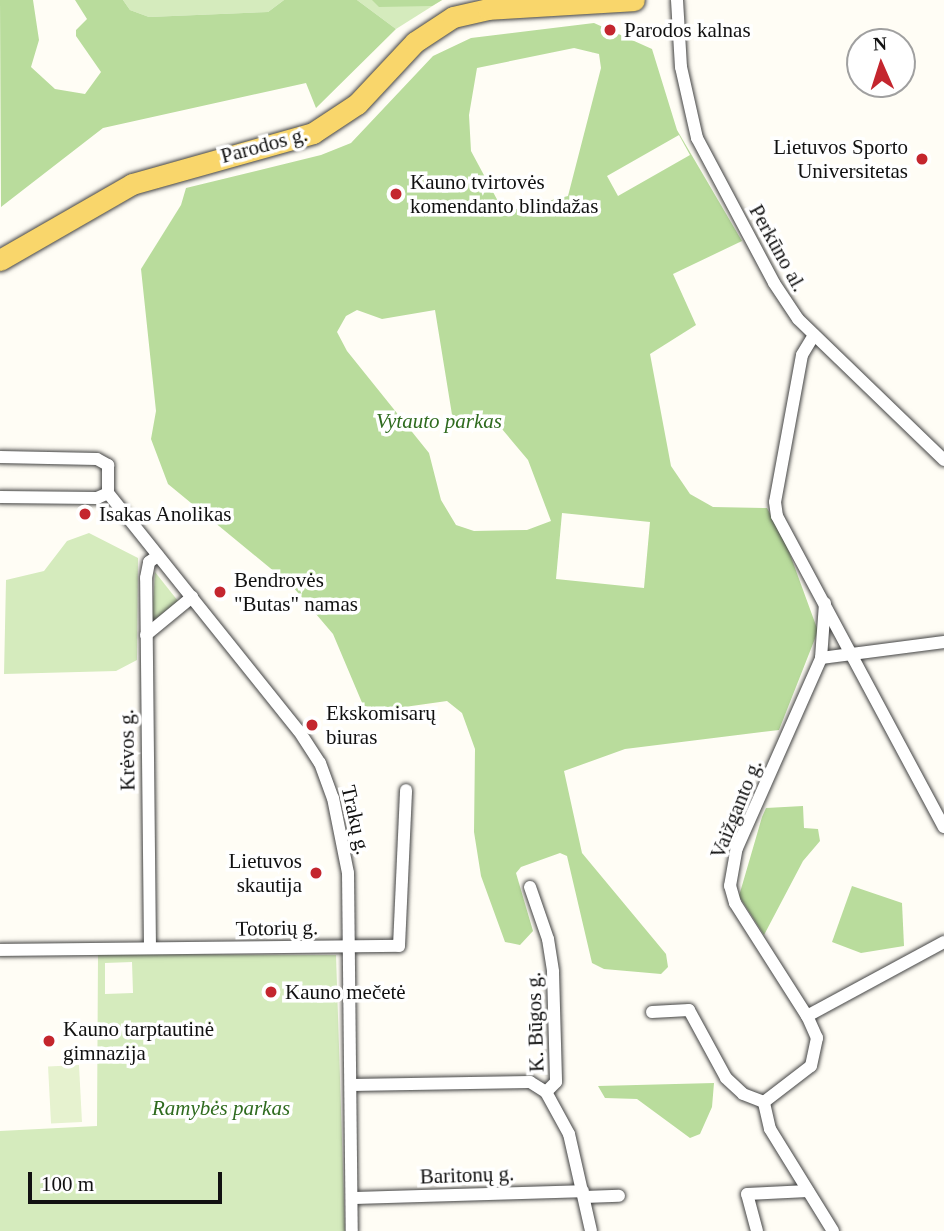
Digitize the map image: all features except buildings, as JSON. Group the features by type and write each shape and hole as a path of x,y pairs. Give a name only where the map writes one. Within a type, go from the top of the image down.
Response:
{"main road":[{"name":"Parodos g.","path":"0,260 132,184 313,133 358,104 415,42 453,17 488,9 634,0"}],"street":[{"name":"Perkūno al.","path":"677,0 681,67 697,138 779,291 814,335 944,460"},
{"path":"814,335 802,355 775,502 777,516 944,827"},
{"path":"0,457 97,459 108,465 108,493 97,498 0,497"},
{"name":"Trakų g.","path":"108,493 320,763 333,798 348,873 352,1231"},
{"name":"Krėvos g.","path":"150,948 146,578 149,562 158,556"},
{"path":"146,635 192,597"},
{"name":"Vaižganto g.","path":"764,1102 811,1066 817,1038 807,1016 735,903 730,886 737,848 821,658 825,603"},
{"path":"821,658 944,642"},
{"name":"Totorių g.","path":"0,950 399,946 406,790"},
{"name":"K. Būgos g.","path":"530,887 548,939 553,972 556,1082 546,1092 569,1134 592,1231"},
{"path":"807,1016 944,942"},
{"path":"652,1012 689,1010 726,1078 743,1094 764,1102 770,1129 833,1231"},
{"path":"351,1085 530,1082 546,1092"},
{"path":"757,1231 747,1194 808,1191"},
{"name":"Baritonų g.","path":"352,1198 583,1194 619,1196"}],"green space":[{"path":"0,0 33,0 39,40 31,67 55,89 85,94 101,72 76,36 76,30 87,19 75,0 123,0 130,10 149,17 268,12 284,0 357,0 396,29 316,108 306,83 103,128 1,207"},
{"path":"123,0 284,0 268,12 149,17 130,10"},
{"path":"357,0 442,0 396,29"},
{"path":"372,0 442,0 432,6 379,7"},
{"name":"Vytauto parkas","path":"594,23 652,49 677,130 742,241 673,274 696,325 650,354 671,466 690,494 713,507 767,508 787,546 818,631 779,730 625,749 564,771 582,853 666,954 668,967 661,974 604,969 592,963 567,856 560,853 521,867 516,873 533,931 520,945 505,942 481,876 474,832 475,749 462,713 447,701 376,711 363,705 333,634 293,587 168,484 151,439 156,411 141,269 181,205 186,188 321,155 351,143 433,56 471,38","holes":["574,48 599,54 601,68 568,196 508,211 500,205 471,151 469,115 477,68","679,135 690,155 618,196 607,176","357,310 382,319 435,310 454,427 490,422 502,429 528,460 551,521 527,530 474,531 456,525 441,500 429,453 347,351 337,332 346,316","562,513 650,522 644,588 556,579"]},
{"path":"89,533 138,558 137,660 116,671 4,674 6,580 44,571 67,541"},
{"path":"155,572 178,601 154,620 152,619"},
{"path":"803,806 804,828 818,829 820,841 803,861 764,935 739,896 762,817 766,808"},
{"path":"852,886 902,903 904,946 861,953 832,942"},
{"name":"Ramybės parkas","path":"98,954 336,955 345,1231 0,1231 0,1131 97,1126","holes":["132,962 133,993 105,994 105,963"]},
{"path":"79,1065 82,1122 51,1124 48,1067"},
{"path":"714,1083 712,1107 700,1134 690,1138 637,1099 605,1098 598,1086"}],"place":[{"name":"Parodos kalnas","path":"610,30"},
{"name":"Lietuvos Sporto Universitetas","path":"922,159"},
{"name":"Kauno tvirtovės komendanto blindažas","path":"396,194"},
{"name":"Isakas Anolikas","path":"85,514"},
{"name":"Bendrovės \"Butas\" namas","path":"220,592"},
{"name":"Ekskomisarų biuras","path":"312,725"},
{"name":"Lietuvos skautija","path":"316,873"},
{"name":"Kauno mečetė","path":"271,992"},
{"name":"Kauno tarptautinė gimnazija","path":"49,1041"}]}
